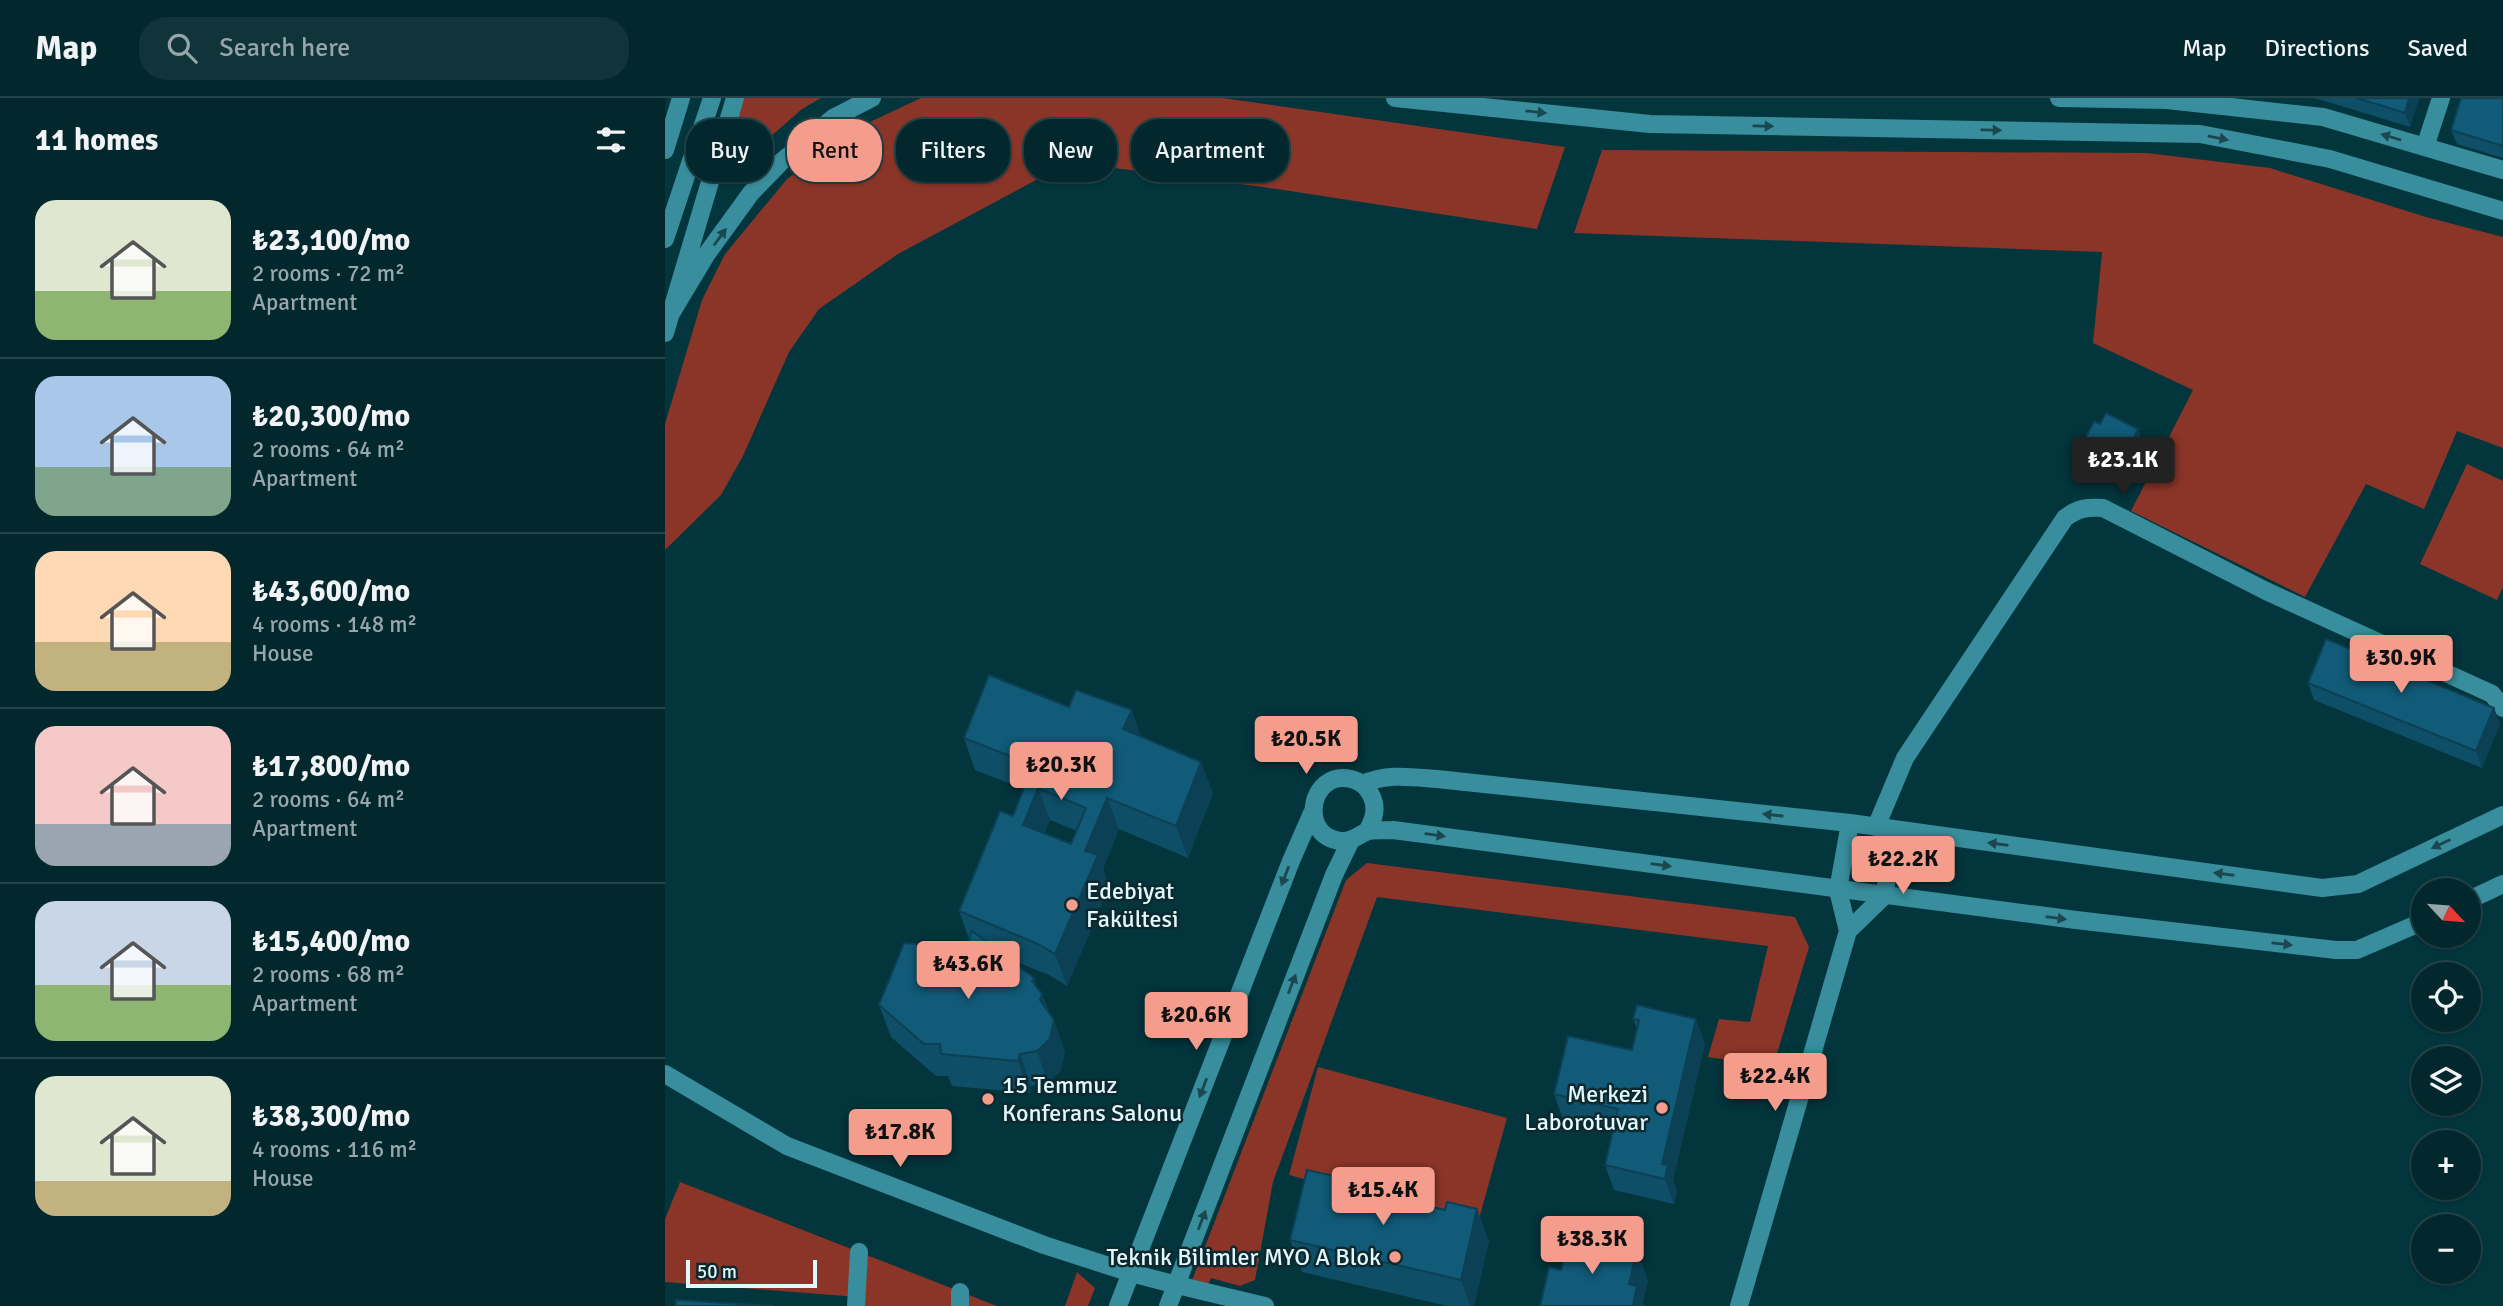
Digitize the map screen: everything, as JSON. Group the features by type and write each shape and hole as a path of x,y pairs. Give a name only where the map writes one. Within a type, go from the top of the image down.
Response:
{"street":[{"path":"665,148 681,98"},
{"path":"665,239 712,98"},
{"path":"665,333 735,98"},
{"path":"670,315 706,255 758,185 833,118 872,98"},
{"path":"1395,98 1650,124 2200,134 2330,159 2503,211"},
{"path":"2059,98 2167,100 2323,117 2503,170"},
{"path":"2425,147 2441,98"},
{"path":"1876,827 1905,758 2065,519 2075,511 2086,508 2103,508 2266,591 2492,695 2503,708"},
{"path":"1363,784 1390,776 1437,779 1850,823 2322,888 2358,884 2503,815"},
{"path":"1118,1306 1312,813 1317,793 1333,780 1343,778 1363,784 1374,801 1373,822 1367,831 1350,841 1339,841 1324,835 1315,823 1312,813"},
{"path":"1848,931 1838,890 1850,823"},
{"path":"1367,831 1393,830 1499,843 1884,896 2336,950 2357,950 2411,927"},
{"path":"1739,1306 1848,931 1884,896 1896,830"},
{"path":"1168,1306 1334,875 1350,841"},
{"path":"2481,894 2503,884"},
{"path":"665,1074 787,1146 1044,1245 1131,1273 1265,1306"},
{"path":"856,1306 859,1252"}],"shaded area":[{"path":"744,98 821,98 787,119 787,122 773,135 773,119 737,119"},
{"path":"921,98 1223,98 1565,147 1537,229 1224,182 1289,182 1289,119 1131,119 1131,170 1117,168 1117,119 1024,119 1024,182 1032,182 898,254 819,309 789,352 743,456 721,495 665,550 665,424 702,300 725,254 787,179 787,182 882,182 882,119 876,119"},
{"path":"1602,150 2147,153 2270,168 2426,217 2503,237 2503,448 2457,431 2424,509 2366,484 2305,597 2131,511 2193,390 2093,343 2102,252 1574,233"},
{"path":"2467,464 2503,481 2503,587 2497,600 2420,564"},
{"path":"1367,863 1795,917 1809,947 1773,1067 1708,1057 1719,1019 1750,1022 1768,946 1377,897 1273,1182 1255,1280 1240,1286 1211,1278 1206,1288 1191,1283 1346,880"},
{"path":"1318,1067 1507,1118 1477,1226 1289,1175"},
{"path":"680,1182 997,1306 858,1306 858,1297 665,1282 665,1219"},
{"path":"1077,1272 1095,1288 1088,1306 1065,1306"}],"building":[{"path":"2357,98 2409,98 2405,113"},
{"path":"2461,98 2503,98 2503,146 2451,130"},
{"path":"2106,413 2138,429 2118,471 2084,454 2089,443 2084,441 2094,421 2100,424"},
{"path":"2326,639 2494,708 2476,751 2308,683"},
{"path":"989,675 1069,707 1076,690 1132,710 1123,729 1201,762 1176,826 1107,798 1085,851 1098,855 1055,954 1038,944 959,911 1000,811 1013,816 1033,765 964,738","holes":["1038,788 1086,808 1071,844 1023,825"]},
{"path":"972,931 1034,978 1032,981 1042,994 1040,1000 1054,1020 1050,1039 1037,1051 1020,1054 1018,1061 941,1054 940,1044 924,1044 879,1005 904,943 966,949"},
{"path":"1637,1005 1696,1019 1662,1164 1668,1165 1665,1179 1605,1165 1618,1109 1554,1094 1568,1036 1632,1050 1639,1020 1633,1019"},
{"path":"1307,1170 1334,1176 1332,1184 1445,1210 1447,1202 1477,1209 1461,1280 1290,1240"},
{"path":"1570,1234 1637,1249 1629,1284 1637,1286 1633,1306 1540,1306 1549,1267 1561,1270"},
{"path":"676,1300 774,1306 676,1306"}],"place":[{"name":"Edebiyat Fakültesi","path":"1072,905"},
{"name":"15 Temmuz Konferans Salonu","path":"988,1099"},
{"name":"Merkezi Laborotuvar","path":"1662,1108"},
{"name":"Teknik Bilimler MYO A Blok","path":"1395,1257"}]}
